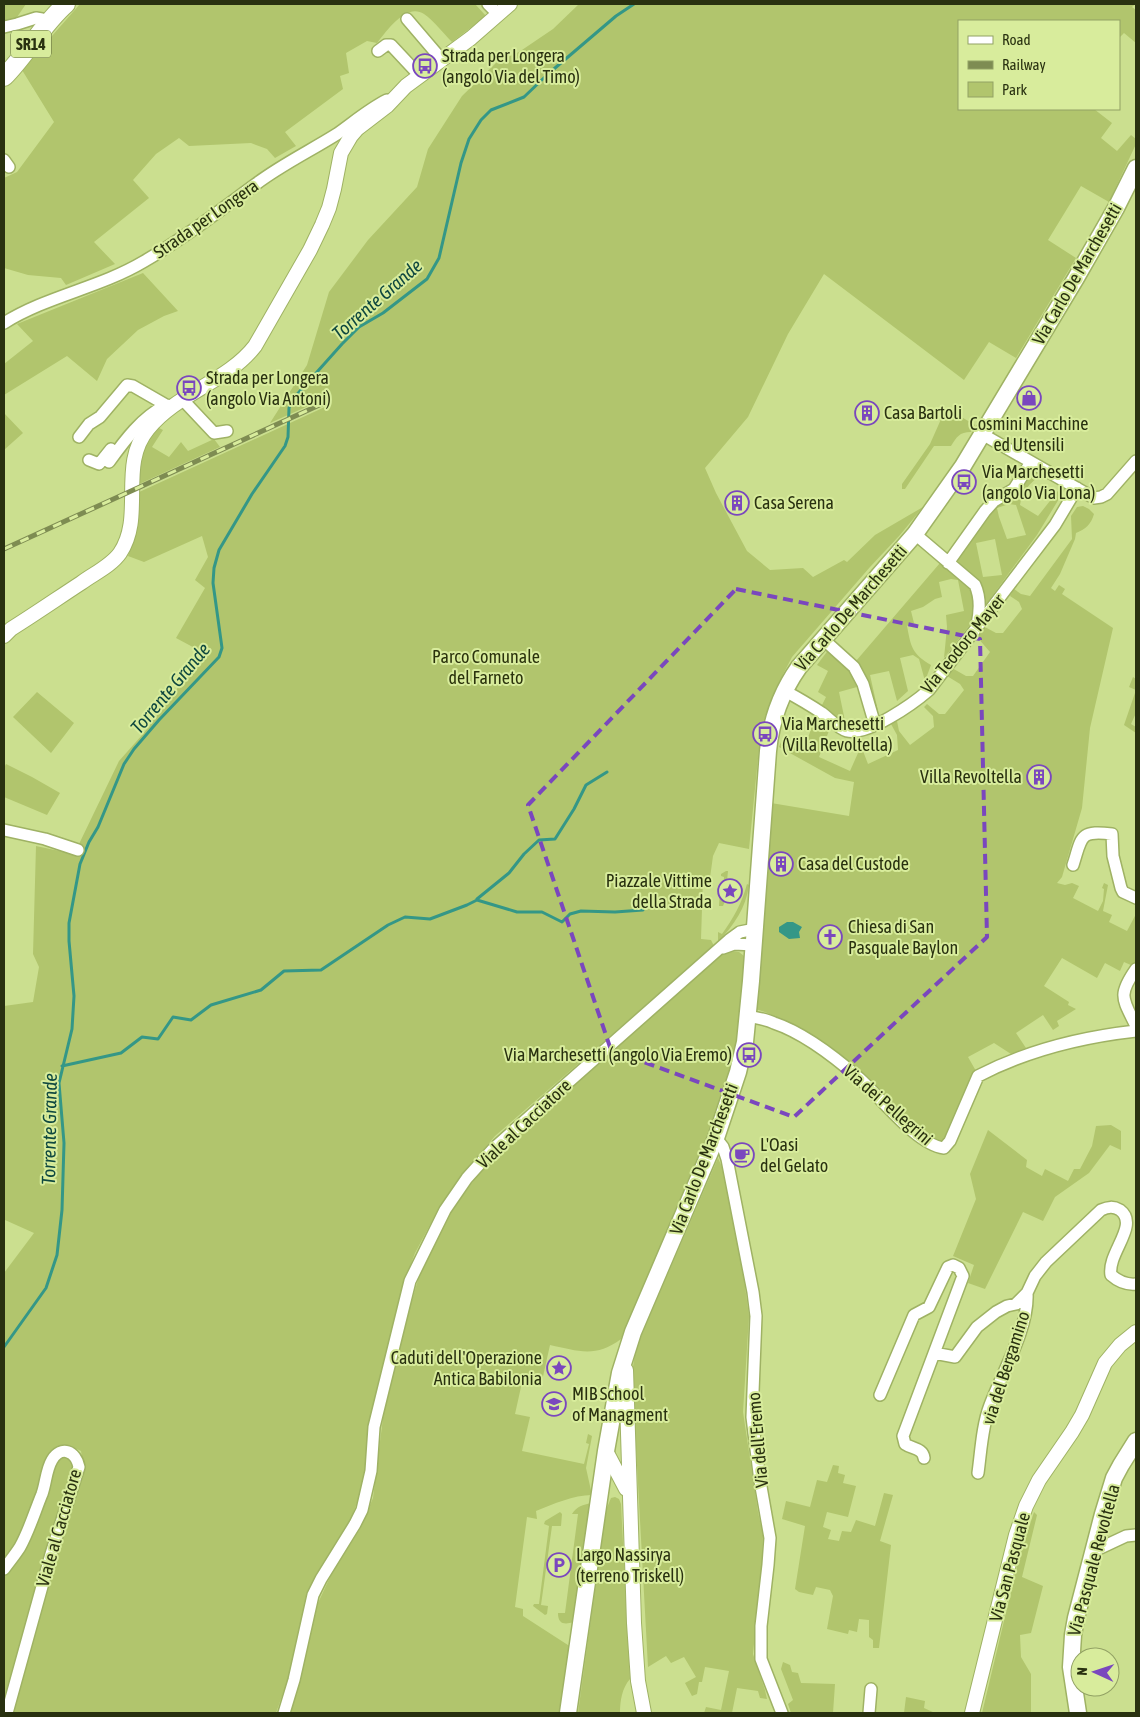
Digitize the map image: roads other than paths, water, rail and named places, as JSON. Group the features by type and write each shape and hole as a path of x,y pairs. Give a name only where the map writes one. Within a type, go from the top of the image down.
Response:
{"main road":[{"name":"SR14","path":"4,76 47,23 66,4"},
{"name":"Via Carlo De Marchesetti","path":"606,1451 616,1392 633,1332 716,1138 738,1072 745,1042 748,1016 769,738 785,691 799,667 914,534 953,480 1104,230 1136,168"},
{"name":"Via Pasquale Revoltella","path":"1078,1713 1072,1683 1071,1652 1076,1618 1114,1478 1136,1441"},
{"path":"568,1713 606,1451"}],"street":[{"path":"488,4 498,14"},
{"name":"Strada per Longera","path":"4,323 35,306 72,294 142,263 230,204 267,176 397,94 510,4"},
{"path":"4,27 36,18 42,19 47,23"},
{"path":"406,18 442,60"},
{"path":"378,51 386,45 391,45 420,76"},
{"name":"Strada per Longera","path":"4,636 11,629 98,571 120,553 125,544 132,517 132,479 135,455 148,429 173,403 234,367 246,358 255,346 310,250 322,225 329,208 341,153 356,129 387,106 397,94"},
{"path":"79,437 89,424 100,417 127,385 173,403 214,433 227,431"},
{"path":"109,462 126,439 152,413 173,403"},
{"path":"982,434 1094,498 1107,494 1136,461"},
{"path":"89,460 99,464 116,443 126,439"},
{"path":"948,563 981,516 994,501 1014,489 1031,462"},
{"name":"Via Teodoro Mayer","path":"785,691 809,705 838,727 853,732 875,725 918,700 929,690 1020,574 1055,525 1077,488"},
{"path":"914,534 975,585 978,592 980,611 977,627"},
{"path":"823,639 854,667 863,684 875,725"},
{"path":"4,830 45,839 78,850"},
{"path":"1073,865 1081,840 1088,834 1094,832 1112,834 1113,856 1120,888 1123,892 1136,898"},
{"name":"Viale al Cacciatore","path":"284,1713 294,1680 313,1595 355,1524 364,1502 371,1471 374,1427 410,1280 445,1210 467,1178 494,1148 719,950 754,937"},
{"path":"1136,969 1126,986 1124,994 1127,1010 1136,1026"},
{"name":"Via dei Pellegrini","path":"748,1016 775,1023 828,1054 860,1079 919,1137 933,1146 944,1148 950,1141 978,1076 1042,1050 1100,1036 1136,1031"},
{"name":"Via dell'Eremo","path":"716,1138 723,1147 728,1159 756,1316 752,1417 760,1481 770,1538 761,1626 761,1659 782,1713"},
{"name":"via del Bergamino","path":"934,1353 955,1356 976,1327 996,1312 1016,1304 1027,1293 1035,1276 1046,1262 1101,1210 1108,1207 1116,1208 1122,1212 1128,1223 1111,1262 1111,1275 1118,1281 1136,1284"},
{"path":"880,1395 914,1314 929,1307 943,1274 948,1267 953,1265 959,1268 963,1276 903,1439 908,1446 922,1452 924,1458"},
{"name":"via del Bergamino","path":"978,1473 990,1407 1011,1357 1023,1321 1028,1301 1027,1293"},
{"name":"Via San Pasquale","path":"972,1713 1016,1535 1026,1506 1039,1480 1082,1415 1105,1363 1120,1344 1136,1332"},
{"path":"626,1355 636,1661 644,1713"},
{"path":"606,1451 630,1496"},
{"name":"Viale al Cacciatore","path":"4,1570 20,1548 42,1493 52,1461 60,1453 71,1453 77,1459 79,1467 51,1554 7,1713"},
{"path":"600,1497 604,1490 616,1486 630,1496"},
{"path":"1094,1551 1126,1536 1136,1535"},
{"path":"869,1713 871,1689"}],"water":[{"path":"787,922 793,922 802,927 799,932 800,938 789,939 779,932 779,927"}],"waterway":[{"name":"Torrente Grande","path":"4,1347 46,1288 57,1255 62,1210 64,1143 59,1083 72,1029 74,996 69,923 80,864 89,842 98,827 124,764 134,749 219,657 222,648 213,583 214,568 219,550 252,494 285,446 288,437 289,408 292,400 359,327 383,313 427,279 439,258 461,163 469,139 481,120 491,110 524,97 616,16 634,4"},
{"path":"477,899 509,873 524,854 539,840 555,839 574,809 586,785 607,772"},
{"path":"62,1066 121,1053 142,1037 158,1039 173,1017 191,1020 211,1005 261,990 284,971 321,970 388,925 405,917 430,919 477,900 517,912 542,912 562,922 570,914 581,911 615,912 643,910"}],"railway":[{"path":"4,549 326,402"}],"place":[{"name":"Strada per Longera (angolo Via del Timo)","path":"425,66"},
{"name":"Strada per Longera (angolo Via Antoni)","path":"189,388"},
{"name":"Cosmini Macchine ed Utensili","path":"1029,398"},
{"name":"Casa Bartoli","path":"867,413"},
{"name":"Via Marchesetti (angolo Via Lona)","path":"964,482"},
{"name":"Casa Serena","path":"737,503"},
{"name":"Via Marchesetti (Villa Revoltella)","path":"765,734"},
{"name":"Villa Revoltella","path":"1039,777"},
{"name":"Casa del Custode","path":"781,864"},
{"name":"Piazzale Vittime della Strada","path":"730,891"},
{"name":"Chiesa di San Pasquale Baylon","path":"830,937"},
{"name":"Via Marchesetti (angolo Via Eremo)","path":"749,1055"},
{"name":"L'Oasi del Gelato","path":"742,1155"},
{"name":"Caduti dell'Operazione Antica Babilonia","path":"559,1368"},
{"name":"MIB School of Managment","path":"554,1404"},
{"name":"Largo Nassirya (terreno Triskell)","path":"559,1565"}],"park label":[{"name":"Parco Comunale del Farneto","path":"486,668"}]}
